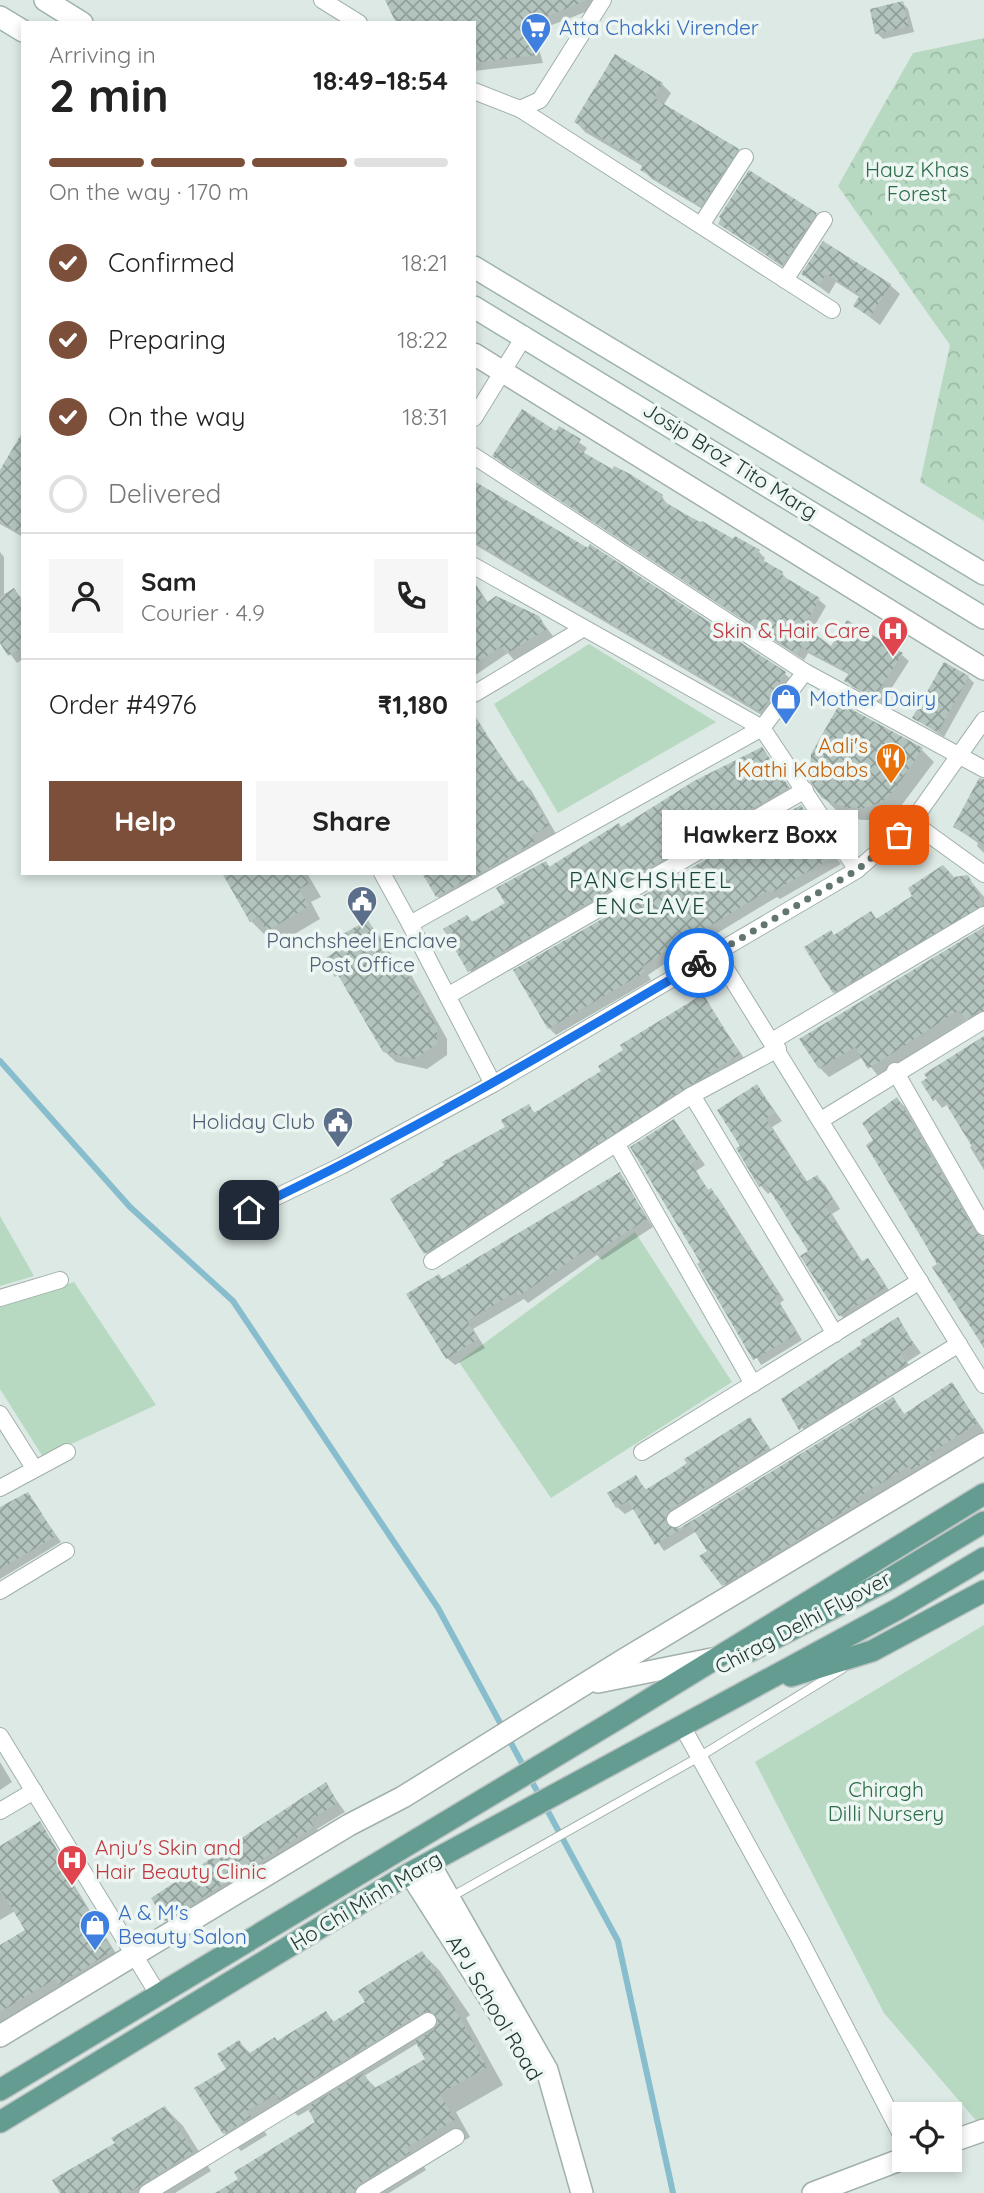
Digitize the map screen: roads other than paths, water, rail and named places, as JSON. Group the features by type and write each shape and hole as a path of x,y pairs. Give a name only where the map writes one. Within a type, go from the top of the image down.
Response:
{"main road":[{"path":"619,1718 984,1494"},
{"name":"Chirag Delhi Flyover","path":"619,1718 886,1581 984,1522"},
{"name":"Chirag Delhi Flyover","path":"738,1693 898,1609 984,1558"},
{"path":"738,1693 872,1651 984,1591"},
{"name":"Ho Chi Minh Marg","path":"0,2122 410,1873 738,1693"},
{"name":"Ho Chi Minh Marg","path":"0,2090 619,1718"}],"street":[{"path":"45,0 79,21"},
{"path":"322,0 356,21"},
{"path":"520,109 540,100 603,0"},
{"path":"0,16 21,30"},
{"path":"476,92 520,109 832,310"},
{"path":"701,225 745,157"},
{"path":"785,280 824,220"},
{"name":"Josip Broz Tito Marg","path":"476,268 984,573"},
{"name":"Josip Broz Tito Marg","path":"476,308 525,335 984,618"},
{"path":"476,415 525,335"},
{"path":"476,355 984,669"},
{"path":"476,457 806,672 984,769"},
{"path":"476,567 762,728 857,870"},
{"path":"476,693 584,628"},
{"path":"410,924 762,728 806,672"},
{"path":"249,1210 341,1166 494,1084 857,870 912,822 962,755 984,720"},
{"path":"449,995 805,790"},
{"path":"912,822 984,874"},
{"path":"383,875 494,1084"},
{"path":"432,1261 984,915"},
{"path":"716,953 984,1385"},
{"path":"821,1120 895,1071 983,1023"},
{"path":"895,1071 984,1227"},
{"path":"692,1096 835,1334"},
{"path":"617,1145 753,1384"},
{"path":"0,1298 60,1280"},
{"path":"642,1452 920,1281"},
{"path":"676,1519 959,1344"},
{"path":"0,1415 34,1468"},
{"path":"0,2036 349,1825 403,1797 589,1684 625,1659 984,1444"},
{"path":"0,1488 67,1452"},
{"path":"0,1591 66,1551"},
{"path":"589,1684 712,1659"},
{"path":"681,1724 799,1938 892,2117"},
{"path":"0,1736 158,1994"},
{"path":"0,1811 34,1791"},
{"path":"429,1863 441,1902 547,2070 582,2193"},
{"name":"APJ School Road","path":"410,1873 441,1902 541,2082 568,2193"},
{"path":"147,2193 428,2021"},
{"path":"962,2138 984,2130"},
{"path":"364,2193 456,2137"},
{"path":"813,2193 892,2163"}],"lane":[{"path":"441,1902 699,1757 872,1651"}],"waterway":[{"path":"0,1061 130,1207 233,1301 438,1608 618,1941 673,2193"}],"place":[{"name":"Atta Chakki Virender","path":"536,55"},
{"name":"Skin & Hair Care","path":"893,658"},
{"name":"Mother Dairy","path":"786,726"},
{"name":"Aali's Kathi Kababs","path":"891,785"},
{"name":"Hawkerz Boxx","path":"899,835"},
{"name":"Panchsheel Enclave Post Office","path":"362,928"},
{"name":"Holiday Club","path":"338,1149"},
{"name":"Anju's Skin and Hair Beauty Clinic","path":"72,1887"},
{"name":"A & M's Beauty Salon","path":"95,1952"}],"district":[{"name":"PANCHSHEEL ENCLAVE","path":"651,893"}],"park label":[{"name":"Hauz Khas Forest","path":"917,182"},
{"name":"Chiragh Dilli Nursery","path":"886,1802"}]}
